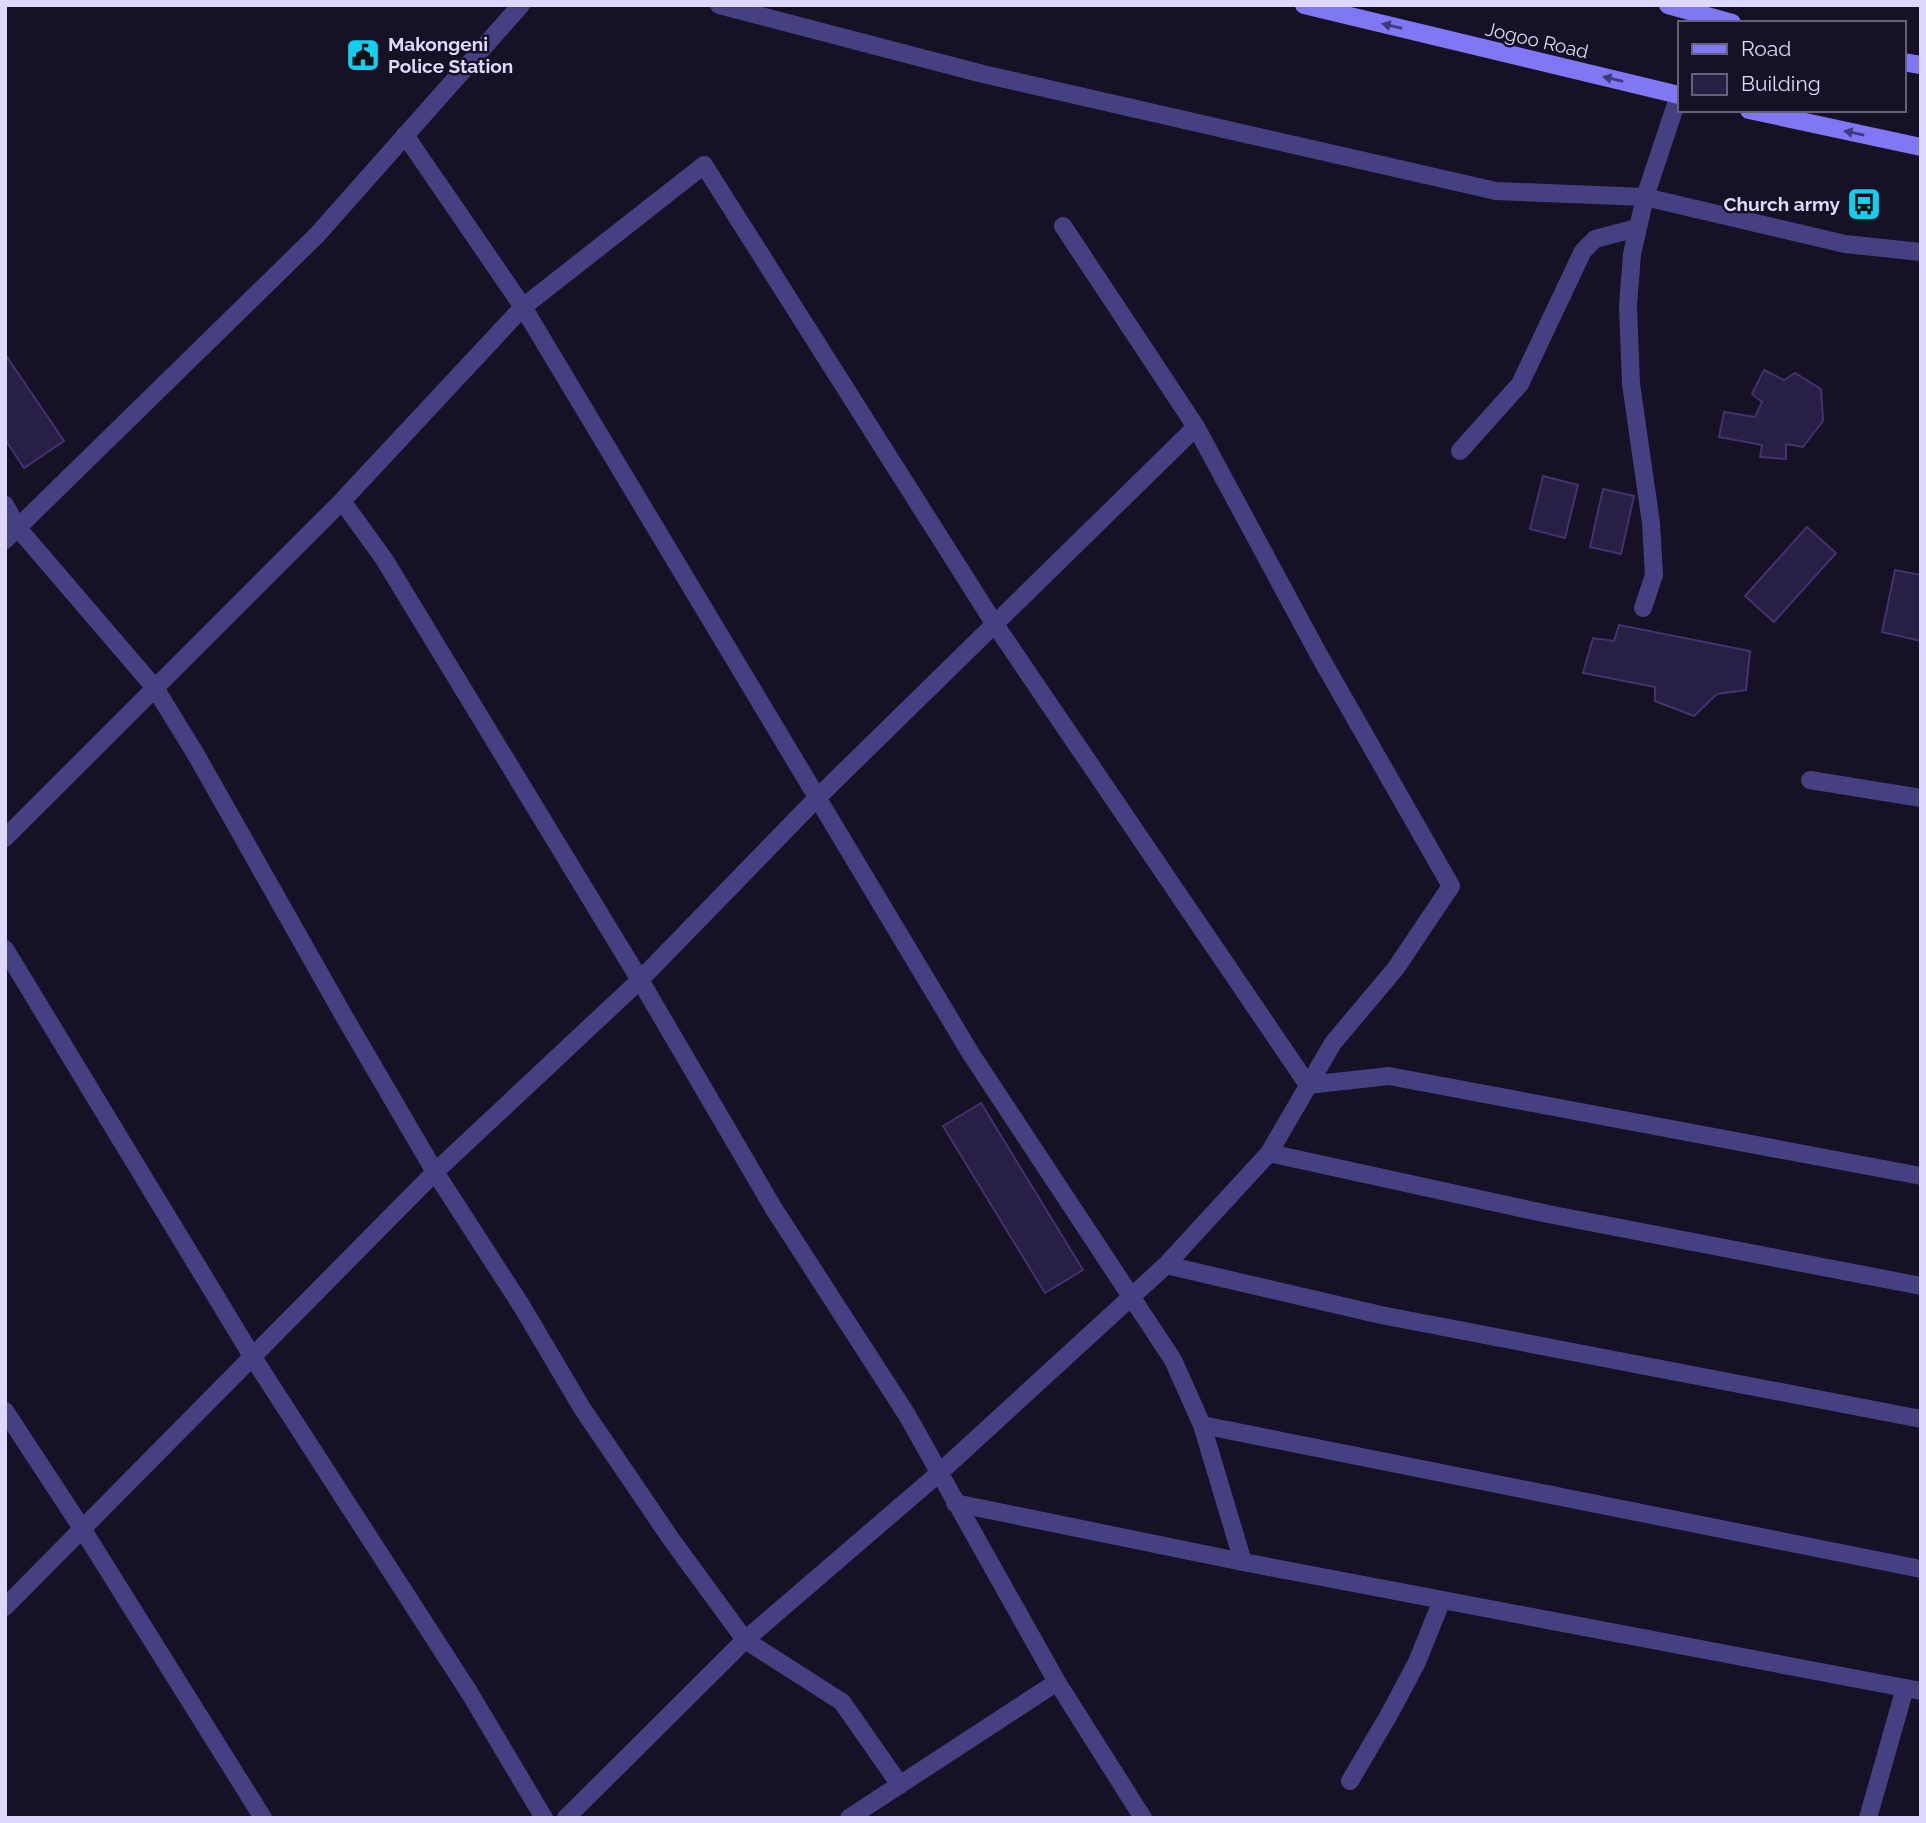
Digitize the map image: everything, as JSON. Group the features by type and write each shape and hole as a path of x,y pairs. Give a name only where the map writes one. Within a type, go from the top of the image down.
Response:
{"main road":[{"name":"Jogoo Road","path":"1304,5 1678,95"},
{"path":"1668,5 1725,21"},
{"path":"1758,112 1921,147"}],"street":[{"path":"11,534 317,234 521,5"},
{"path":"719,5 983,74 1496,191 1644,197 1845,244 1921,252"},
{"path":"1643,608 1654,575 1651,523 1631,384 1628,306 1632,254 1644,197 1678,98"},
{"path":"405,135 523,307 971,1054 1129,1298 1173,1360 1202,1425 1243,1562"},
{"path":"5,838 342,501 523,307 704,165 994,623 1308,1085"},
{"path":"566,1818 745,1640 938,1474 1166,1265 1269,1153 1333,1043 1396,968 1451,886 1319,655 1196,427 1063,226"},
{"path":"1460,451 1520,384 1583,251 1595,239 1637,228"},
{"path":"5,1607 435,1172 640,980 816,799 1196,427"},
{"path":"342,501 384,559 640,980 774,1209 907,1415 1057,1682 1143,1818"},
{"path":"5,505 11,534 156,688 435,1172 582,1408 671,1539 745,1640 842,1702 900,1785"},
{"path":"1810,779 1921,798"},
{"path":"5,949 252,1356 462,1681 544,1818"},
{"path":"1308,1085 1389,1076 1921,1176"},
{"path":"1269,1153 1548,1214 1921,1286"},
{"path":"1166,1265 1381,1315 1921,1419"},
{"path":"5,1411 83,1530 263,1818"},
{"path":"1202,1425 1921,1569"},
{"path":"955,1503 1243,1562 1913,1690 1868,1818"},
{"path":"1350,1781 1417,1662 1442,1600"},
{"path":"849,1818 1057,1682"}],"building":[{"path":"5,354 64,441 24,468 5,439"},
{"path":"1764,370 1784,380 1795,373 1821,389 1823,421 1803,447 1786,444 1786,459 1760,457 1762,445 1719,437 1724,412 1755,417 1762,402 1752,394"},
{"path":"1543,476 1578,485 1565,538 1530,529"},
{"path":"1603,489 1634,496 1621,554 1590,547"},
{"path":"1807,527 1836,553 1774,622 1745,596"},
{"path":"1895,570 1921,575 1921,641 1882,632"},
{"path":"1619,625 1750,651 1746,690 1717,694 1694,716 1655,701 1655,687 1583,673 1593,638 1614,641"},
{"path":"981,1103 1083,1270 1045,1293 943,1126"}],"place":[{"name":"Makongeni Police Station","path":"363,55"},
{"name":"Church army","path":"1864,204"}]}
